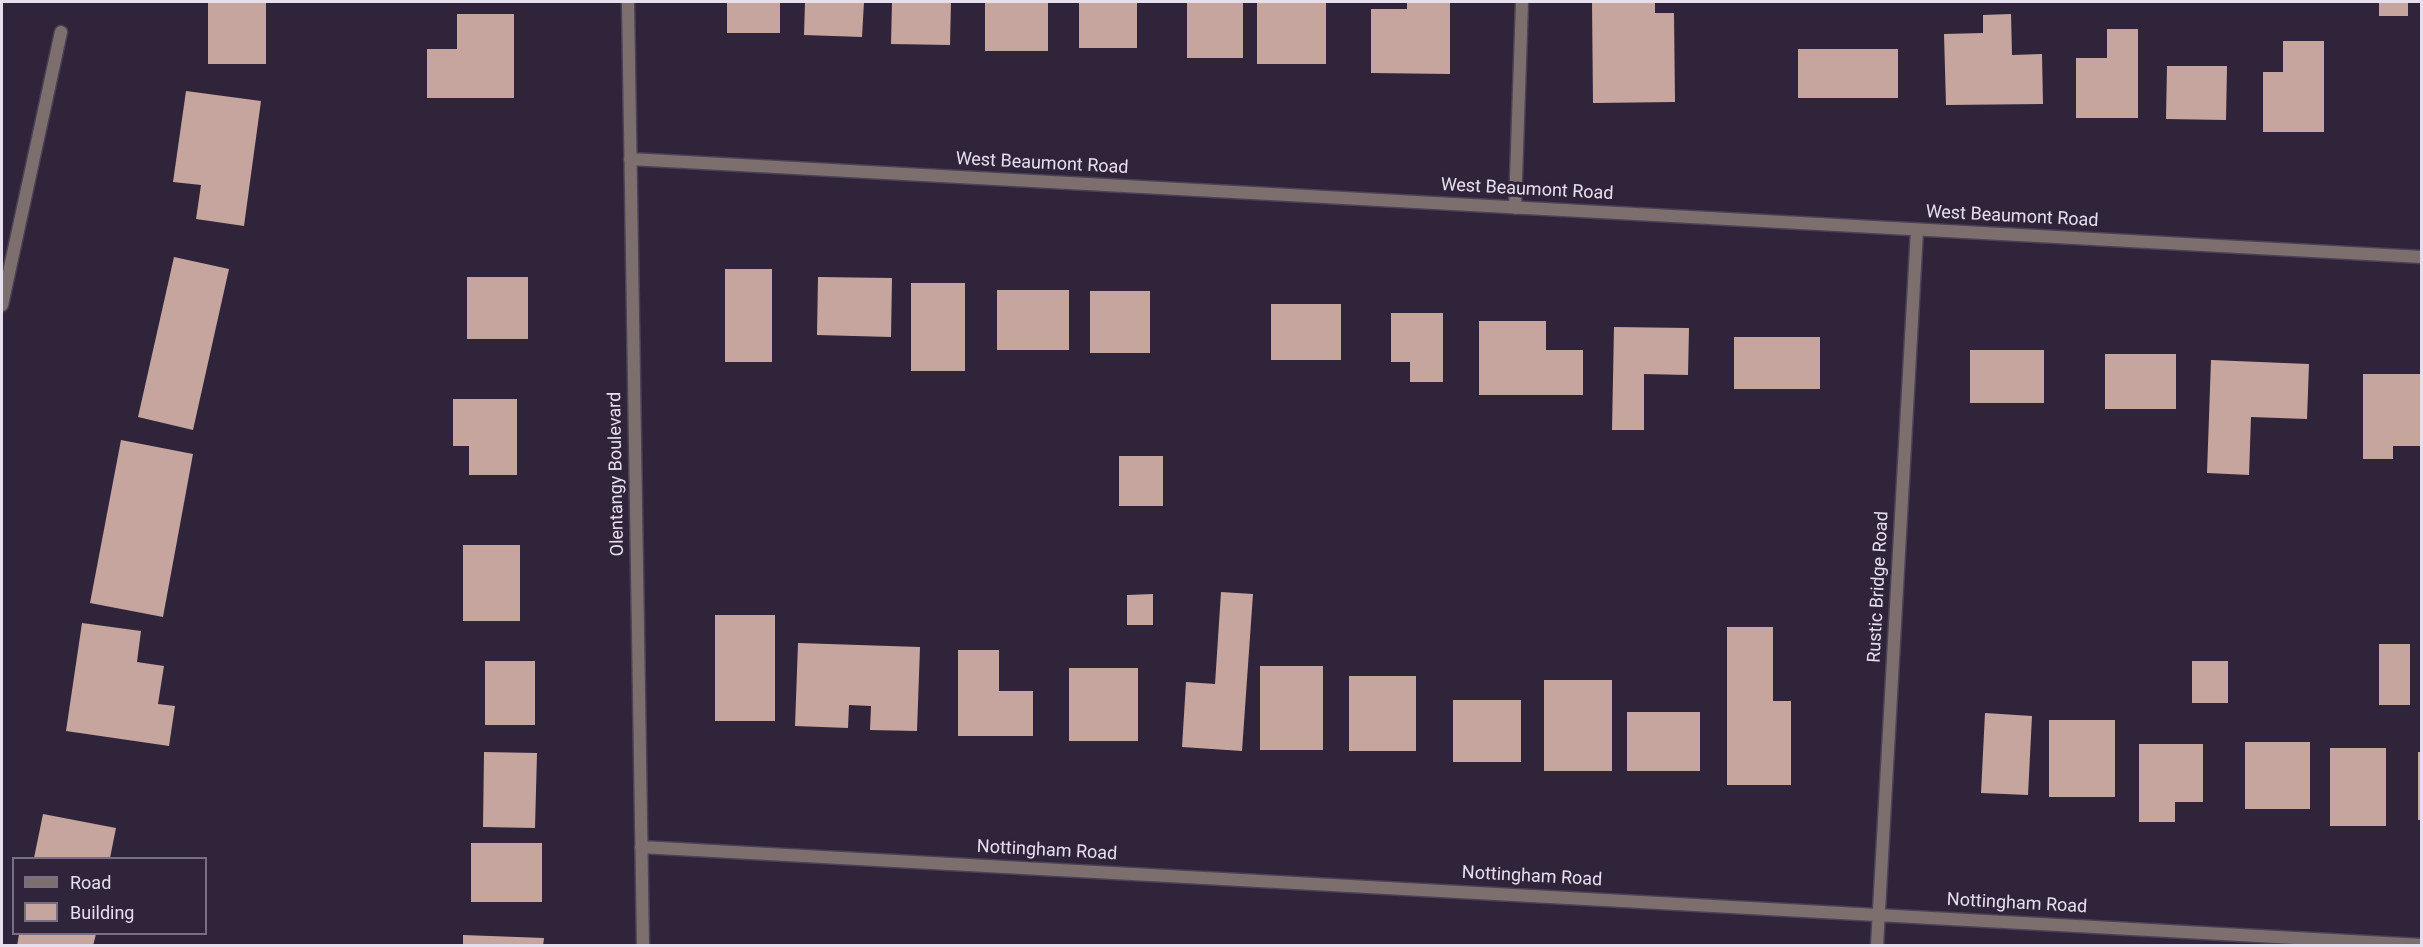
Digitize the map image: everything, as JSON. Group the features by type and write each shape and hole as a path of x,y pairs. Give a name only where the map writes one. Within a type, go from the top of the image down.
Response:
{"street":[{"name":"Olentangy Boulevard","path":"628,2 643,945"},
{"path":"1515,208 1522,2"},
{"path":"2,305 61,32"},
{"name":"West Beaumont Road","path":"630,159 2421,258"},
{"name":"Rustic Bridge Road","path":"1878,945 1917,230"},
{"name":"Nottingham Road","path":"641,847 2421,945"}],"building":[{"path":"208,2 266,2 266,64 208,64"},
{"path":"727,2 780,2 780,33 727,33"},
{"path":"805,2 864,2 862,37 804,35"},
{"path":"892,2 951,2 950,45 891,44"},
{"path":"985,2 1048,2 1048,51 985,51"},
{"path":"1079,2 1137,2 1137,48 1079,48"},
{"path":"1187,2 1243,2 1243,58 1187,58"},
{"path":"1257,2 1326,2 1326,64 1257,64"},
{"path":"1407,2 1450,2 1450,74 1371,73 1371,9 1407,9"},
{"path":"1592,2 1655,2 1655,13 1674,13 1675,102 1593,103"},
{"path":"2379,2 2408,2 2408,16 2379,16"},
{"path":"457,14 514,14 514,98 427,98 427,49 457,49"},
{"path":"2011,14 2012,55 2042,54 2043,104 1946,105 1944,34 1983,33 1983,15"},
{"path":"2107,29 2138,29 2138,118 2076,118 2076,58 2107,58"},
{"path":"2283,41 2324,41 2324,132 2263,132 2263,72 2283,72"},
{"path":"1798,49 1898,49 1898,98 1798,98"},
{"path":"2167,66 2227,66 2226,120 2166,119"},
{"path":"186,91 261,101 244,226 196,219 201,185 173,182"},
{"path":"174,257 229,269 193,430 138,417"},
{"path":"725,269 772,269 772,362 725,362"},
{"path":"467,277 528,277 528,339 467,339"},
{"path":"818,277 892,278 891,337 817,335"},
{"path":"911,283 965,283 965,371 911,371"},
{"path":"997,290 1069,290 1069,350 997,350"},
{"path":"1090,291 1150,291 1150,353 1090,353"},
{"path":"1271,304 1341,304 1341,360 1271,360"},
{"path":"1391,313 1443,313 1443,382 1410,382 1410,362 1391,362"},
{"path":"1479,321 1546,321 1546,350 1583,350 1583,395 1479,395"},
{"path":"1614,327 1689,328 1688,375 1644,374 1644,430 1612,430"},
{"path":"1734,337 1820,337 1820,389 1734,389"},
{"path":"1970,350 2044,350 2044,403 1970,403"},
{"path":"2105,354 2176,354 2176,409 2105,409"},
{"path":"2211,360 2309,364 2307,419 2251,417 2249,475 2207,473"},
{"path":"2363,374 2422,374 2422,446 2393,446 2393,459 2363,459"},
{"path":"453,399 517,399 517,475 469,475 469,446 453,446"},
{"path":"121,440 193,454 163,617 90,603"},
{"path":"1119,456 1163,456 1163,506 1119,506"},
{"path":"463,545 520,545 520,621 463,621"},
{"path":"1221,592 1253,594 1242,751 1182,747 1186,682 1215,684"},
{"path":"1153,594 1153,625 1127,625 1127,595"},
{"path":"715,615 775,615 775,721 715,721"},
{"path":"82,623 141,631 137,662 164,666 158,704 175,706 169,746 66,731"},
{"path":"1727,627 1773,627 1773,701 1791,701 1791,785 1727,785"},
{"path":"798,643 920,647 917,731 870,730 871,706 849,705 848,728 795,726"},
{"path":"2379,644 2410,644 2410,705 2379,705"},
{"path":"958,650 999,650 999,691 1033,691 1033,736 958,736"},
{"path":"485,661 535,661 535,725 485,725"},
{"path":"2192,661 2228,661 2228,703 2192,703"},
{"path":"1260,666 1323,666 1323,750 1260,750"},
{"path":"1069,668 1138,668 1138,741 1069,741"},
{"path":"1349,676 1416,676 1416,751 1349,751"},
{"path":"1544,680 1612,680 1612,771 1544,771"},
{"path":"1453,700 1521,700 1521,762 1453,762"},
{"path":"1627,712 1700,712 1700,771 1627,771"},
{"path":"1985,713 2032,716 2028,795 1981,793"},
{"path":"2049,720 2115,720 2115,797 2049,797"},
{"path":"2245,742 2310,742 2310,809 2245,809"},
{"path":"2139,744 2203,744 2203,802 2175,802 2175,822 2139,822"},
{"path":"2330,748 2386,748 2386,826 2330,826"},
{"path":"484,752 537,753 535,828 483,827"},
{"path":"2418,752 2422,752 2422,820 2418,820"},
{"path":"43,814 116,828 110,857 34,857"},
{"path":"471,843 542,843 542,902 471,902"},
{"path":"19,935 96,935 93,946 17,946"},
{"path":"463,935 544,938 543,946 463,946"}]}
